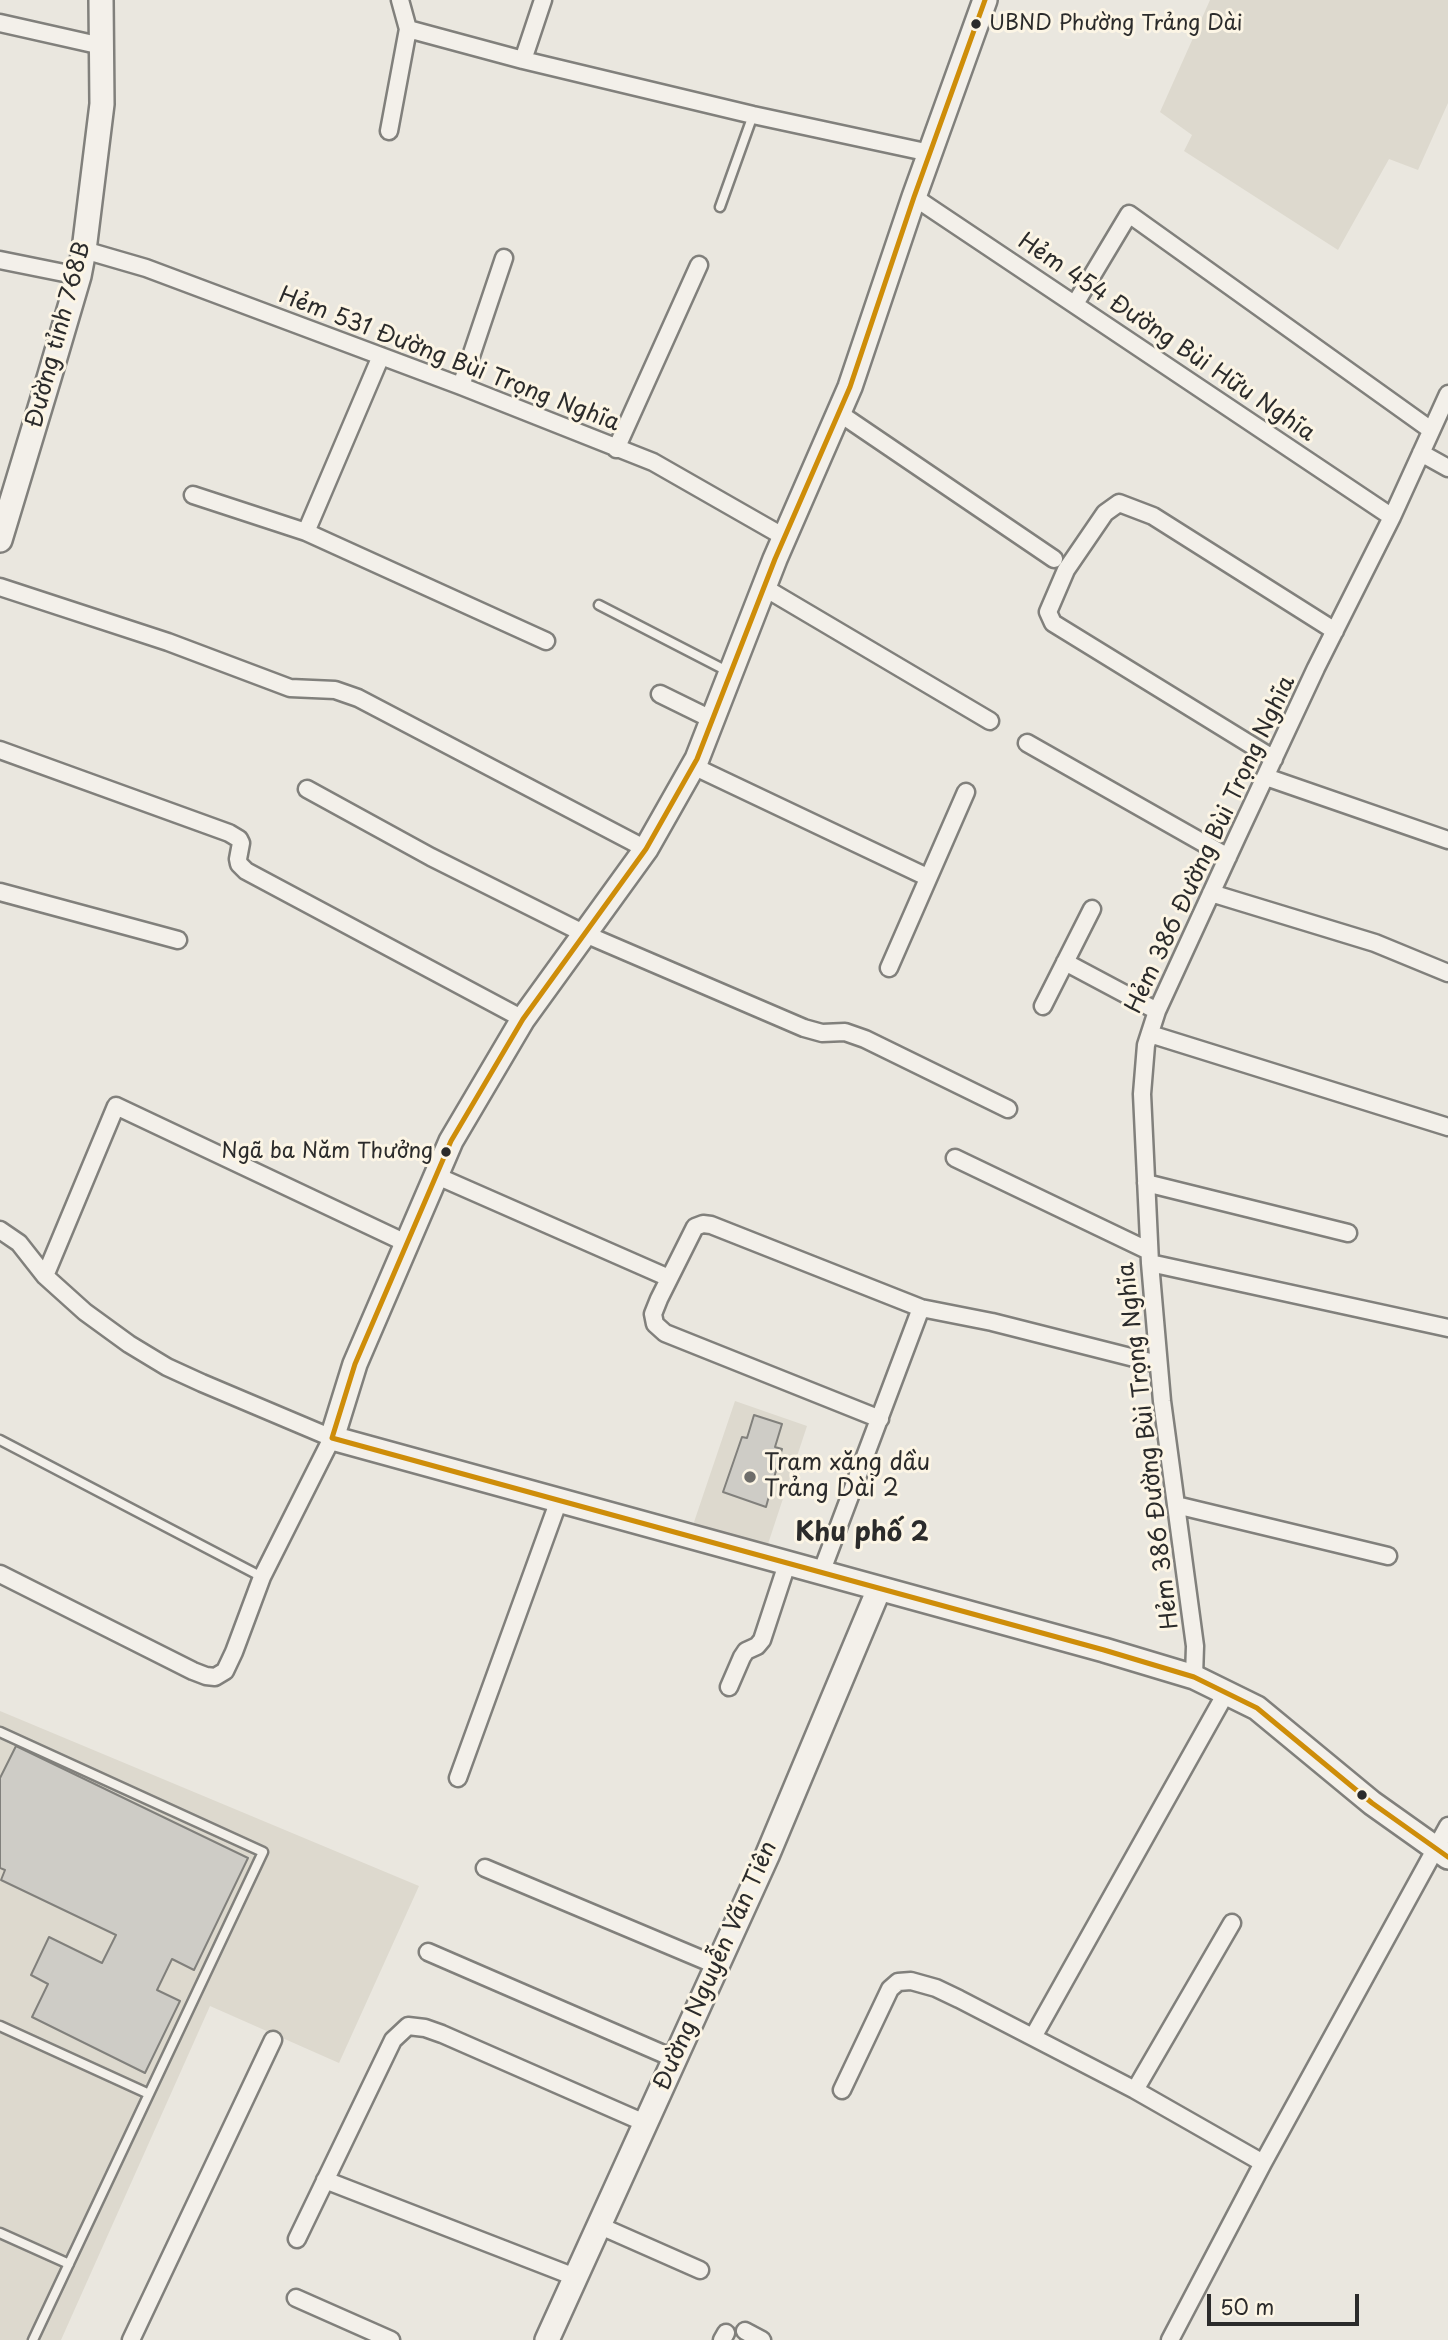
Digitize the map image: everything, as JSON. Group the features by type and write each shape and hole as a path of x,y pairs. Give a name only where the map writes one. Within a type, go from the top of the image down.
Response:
{"street":[{"name":"Đường tỉnh 768B","path":"0,540 79,276 84,250 102,104 101,0"},
{"path":"389,131 408,29 400,0"},
{"path":"523,60 543,0"},
{"path":"0,1574 193,1671 215,1677 225,1671 262,1577 332,1438 355,1364 451,1141 523,1018 646,849 693,766 775,559 855,374 914,197 985,0"},
{"path":"0,23 102,46"},
{"path":"408,29 753,116 930,153"},
{"name":"Hẻm 454 Đường Bùi Hữu Nghĩa","path":"914,197 1392,517"},
{"path":"1075,304 1129,214 1431,430"},
{"name":"Hẻm 531 Đường Bùi Trọng Nghĩa","path":"84,250 146,268 653,462 786,538"},
{"path":"460,386 504,258"},
{"path":"0,260 79,276"},
{"path":"616,449 699,265"},
{"path":"306,532 381,356"},
{"name":"Hẻm 386 Đường Bùi Trọng Nghĩa","path":"1194,1677 1195,1646 1158,1364 1142,1094 1146,1045 1157,1011 1228,856 1392,517 1448,394"},
{"path":"839,413 1054,559"},
{"path":"1421,453 1448,468"},
{"path":"193,495 306,532 546,641"},
{"path":"1273,759 1053,623 1048,612 1061,579 1105,513 1119,503 1153,516 1335,631"},
{"path":"0,587 168,642 290,688 335,690 358,698 646,849"},
{"path":"765,588 990,721"},
{"path":"660,694 713,720"},
{"path":"1027,743 1228,856"},
{"path":"0,750 229,833 241,843 238,859 246,871 523,1018"},
{"path":"693,766 927,877"},
{"path":"1266,777 1448,840"},
{"path":"307,789 585,934 804,1028 822,1033 845,1032 865,1040 1008,1109"},
{"path":"889,968 966,792"},
{"path":"0,892 178,940"},
{"path":"1211,893 1376,943 1448,973"},
{"path":"1043,1006 1092,909"},
{"path":"1065,962 1157,1011"},
{"path":"1150,1034 1448,1127"},
{"path":"45,1276 116,1106 406,1243"},
{"path":"955,1158 1150,1257 1448,1328"},
{"path":"437,1175 669,1278"},
{"path":"1146,1183 1348,1233"},
{"path":"880,1419 665,1333 655,1324 653,1314 695,1227 703,1224 920,1308 992,1322 1158,1364"},
{"path":"0,1230 19,1243 45,1276 85,1312 129,1344 167,1367 332,1438 1194,1677 1257,1708 1373,1803 1442,1852"},
{"path":"821,1573 920,1308"},
{"path":"458,1778 559,1500"},
{"path":"1176,1505 1388,1556"},
{"path":"729,1687 746,1651 757,1646 762,1640 787,1564"},
{"name":"Đường Nguyễn Văn Tiên","path":"547,2340 767,1856 878,1589"},
{"path":"1033,2037 1226,1693"},
{"path":"1170,2340 1264,2162 1442,1852 1448,1826"},
{"path":"485,1868 718,1966"},
{"path":"1135,2090 1233,1923"},
{"path":"428,1952 675,2059"},
{"path":"842,2090 890,1989 898,1982 911,1981 936,1989 1033,2037 1264,2162"},
{"path":"298,2239 393,2040 408,2026 442,2034 645,2123"},
{"path":"131,2340 273,2040"},
{"path":"325,2180 575,2277"},
{"path":"598,2225 700,2270"},
{"path":"296,2298 391,2340"},
{"path":"745,2331 762,2340"}],"lane":[{"path":"720,207 753,116"},
{"path":"600,605 731,673"},
{"path":"0,1440 262,1577"},
{"path":"0,1732 263,1852 33,2340"},
{"path":"0,2026 149,2094"},
{"path":"0,2233 69,2264"}],"shaded area":[{"path":"1210,0 1448,0 1448,103 1418,170 1389,159 1338,250 1184,151 1192,135 1160,112"},
{"name":"Trạm xăng dầu Trảng Dài 2","path":"735,1401 807,1426 765,1553 692,1528"},
{"path":"0,1711 419,1886 339,2063 210,2006 61,2340 0,2340"}],"building":[{"path":"754,1415 782,1424 775,1447 782,1449 766,1507 723,1492 742,1437 747,1438"},
{"path":"16,1746 248,1858 194,1970 172,1959 157,1990 180,2001 145,2073 32,2017 48,1984 31,1975 49,1937 102,1963 116,1935 1,1880 5,1870 0,1868 0,1778"}],"transit line":[{"path":"985,0 914,197 850,387 775,559 697,759 646,849 523,1019 451,1141 355,1364 332,1438 1194,1677 1257,1708 1372,1803 1448,1857"}],"place":[{"name":"UBND Phường Trảng Dài","path":"976,24"},
{"name":"Ngã ba Năm Thưởng","path":"446,1152"},
{"name":"Trạm xăng dầu Trảng Dài 2","path":"750,1477"}],"district":[{"name":"Khu phố 2","path":"862,1534"}]}
